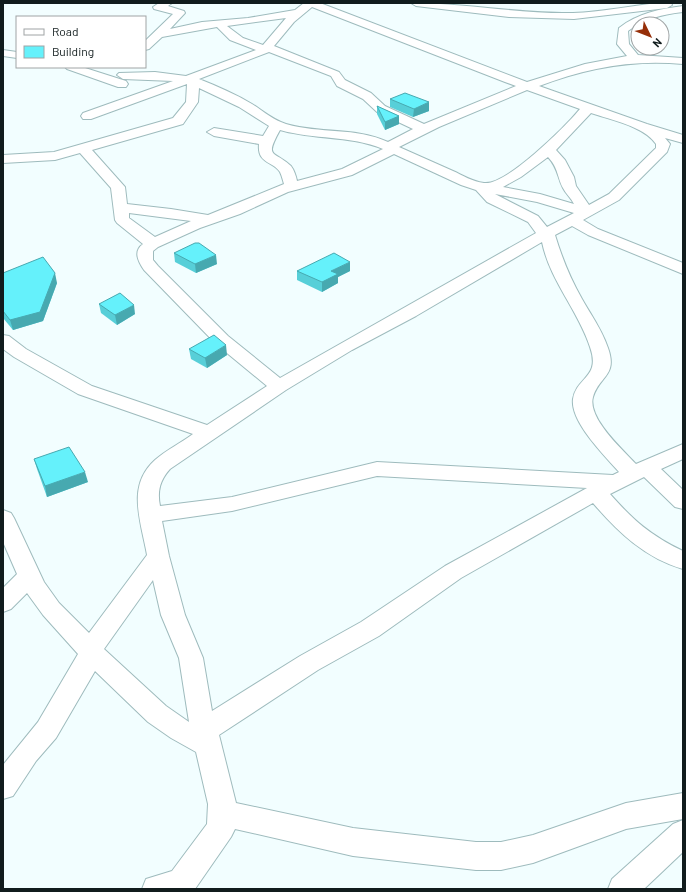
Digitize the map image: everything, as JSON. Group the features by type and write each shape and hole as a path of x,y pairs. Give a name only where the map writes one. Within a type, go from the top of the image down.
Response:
{"street":[{"path":"87,116 134,98 191,81 246,59 267,48 296,14 310,3 642,127 683,139"},
{"path":"416,3 509,14 574,16 608,13 630,8 664,4 683,9"},
{"path":"158,5 180,14 217,23 229,35 245,44 267,48 335,74 341,83 367,96 381,109 423,130"},
{"path":"635,59 623,44 623,30 629,25 656,13 683,9"},
{"path":"146,34 161,33 217,23 248,21 331,10"},
{"path":"146,46 180,14"},
{"path":"3,46 16,45"},
{"path":"3,53 16,55"},
{"path":"278,386 250,366 148,265 144,256 146,249 153,244 208,220 235,211 292,186 347,172 423,130 530,86 604,63 635,59 683,61"},
{"path":"78,68 125,75 156,75 191,81 245,105 260,117 276,125 300,132 356,135 371,139 450,175 484,187 540,198 581,214"},
{"path":"125,75 134,98"},
{"path":"3,159 56,156 178,121 192,102 191,81"},
{"path":"484,187 500,183 517,173 548,150 589,107"},
{"path":"276,125 266,143 266,155 286,169 292,186"},
{"path":"172,887 221,828 222,813 219,790 206,738 191,658 173,615 158,556 147,496 152,476 163,464 278,386 546,233 614,197 662,149 663,144 658,137 642,127"},
{"path":"214,132 228,133 250,140 268,140"},
{"path":"83,148 118,187 122,220 141,233 153,244"},
{"path":"548,150 558,160 567,177 569,186 581,202 581,214 578,224 593,232 683,269"},
{"path":"484,187 492,199 534,219 546,233 555,262 583,312 599,346 603,360 595,380 585,392 582,400 586,417 632,475 683,502"},
{"path":"120,208 156,211 208,220"},
{"path":"3,340 20,353 86,390 209,433"},
{"path":"206,738 309,663 370,629 453,572 596,492 683,451"},
{"path":"151,515 232,504 377,468 632,475"},
{"path":"596,492 624,524 638,536 656,548 683,561"},
{"path":"3,518 29,576 51,609 91,652 157,714 180,730 206,738"},
{"path":"3,787 27,753 47,730 91,652 134,587 158,556"},
{"path":"3,603 29,576"},
{"path":"222,813 353,842 476,856 501,856 533,849 626,816 683,806"},
{"path":"622,889 683,834"}],"building":[{"path":"405,93 429,102 414,109 390,99"},
{"path":"377,106 399,116 385,122"},
{"path":"195,243 199,243 216,255 195,264 174,253"},
{"path":"334,253 350,262 331,271 338,274 322,282 297,271"},
{"path":"43,257 55,273 40,312 10,320 3,311 3,273"},
{"path":"120,293 134,305 115,315 99,304"},
{"path":"214,335 226,345 205,358 189,349"},
{"path":"69,447 85,472 45,486 34,459"}]}
